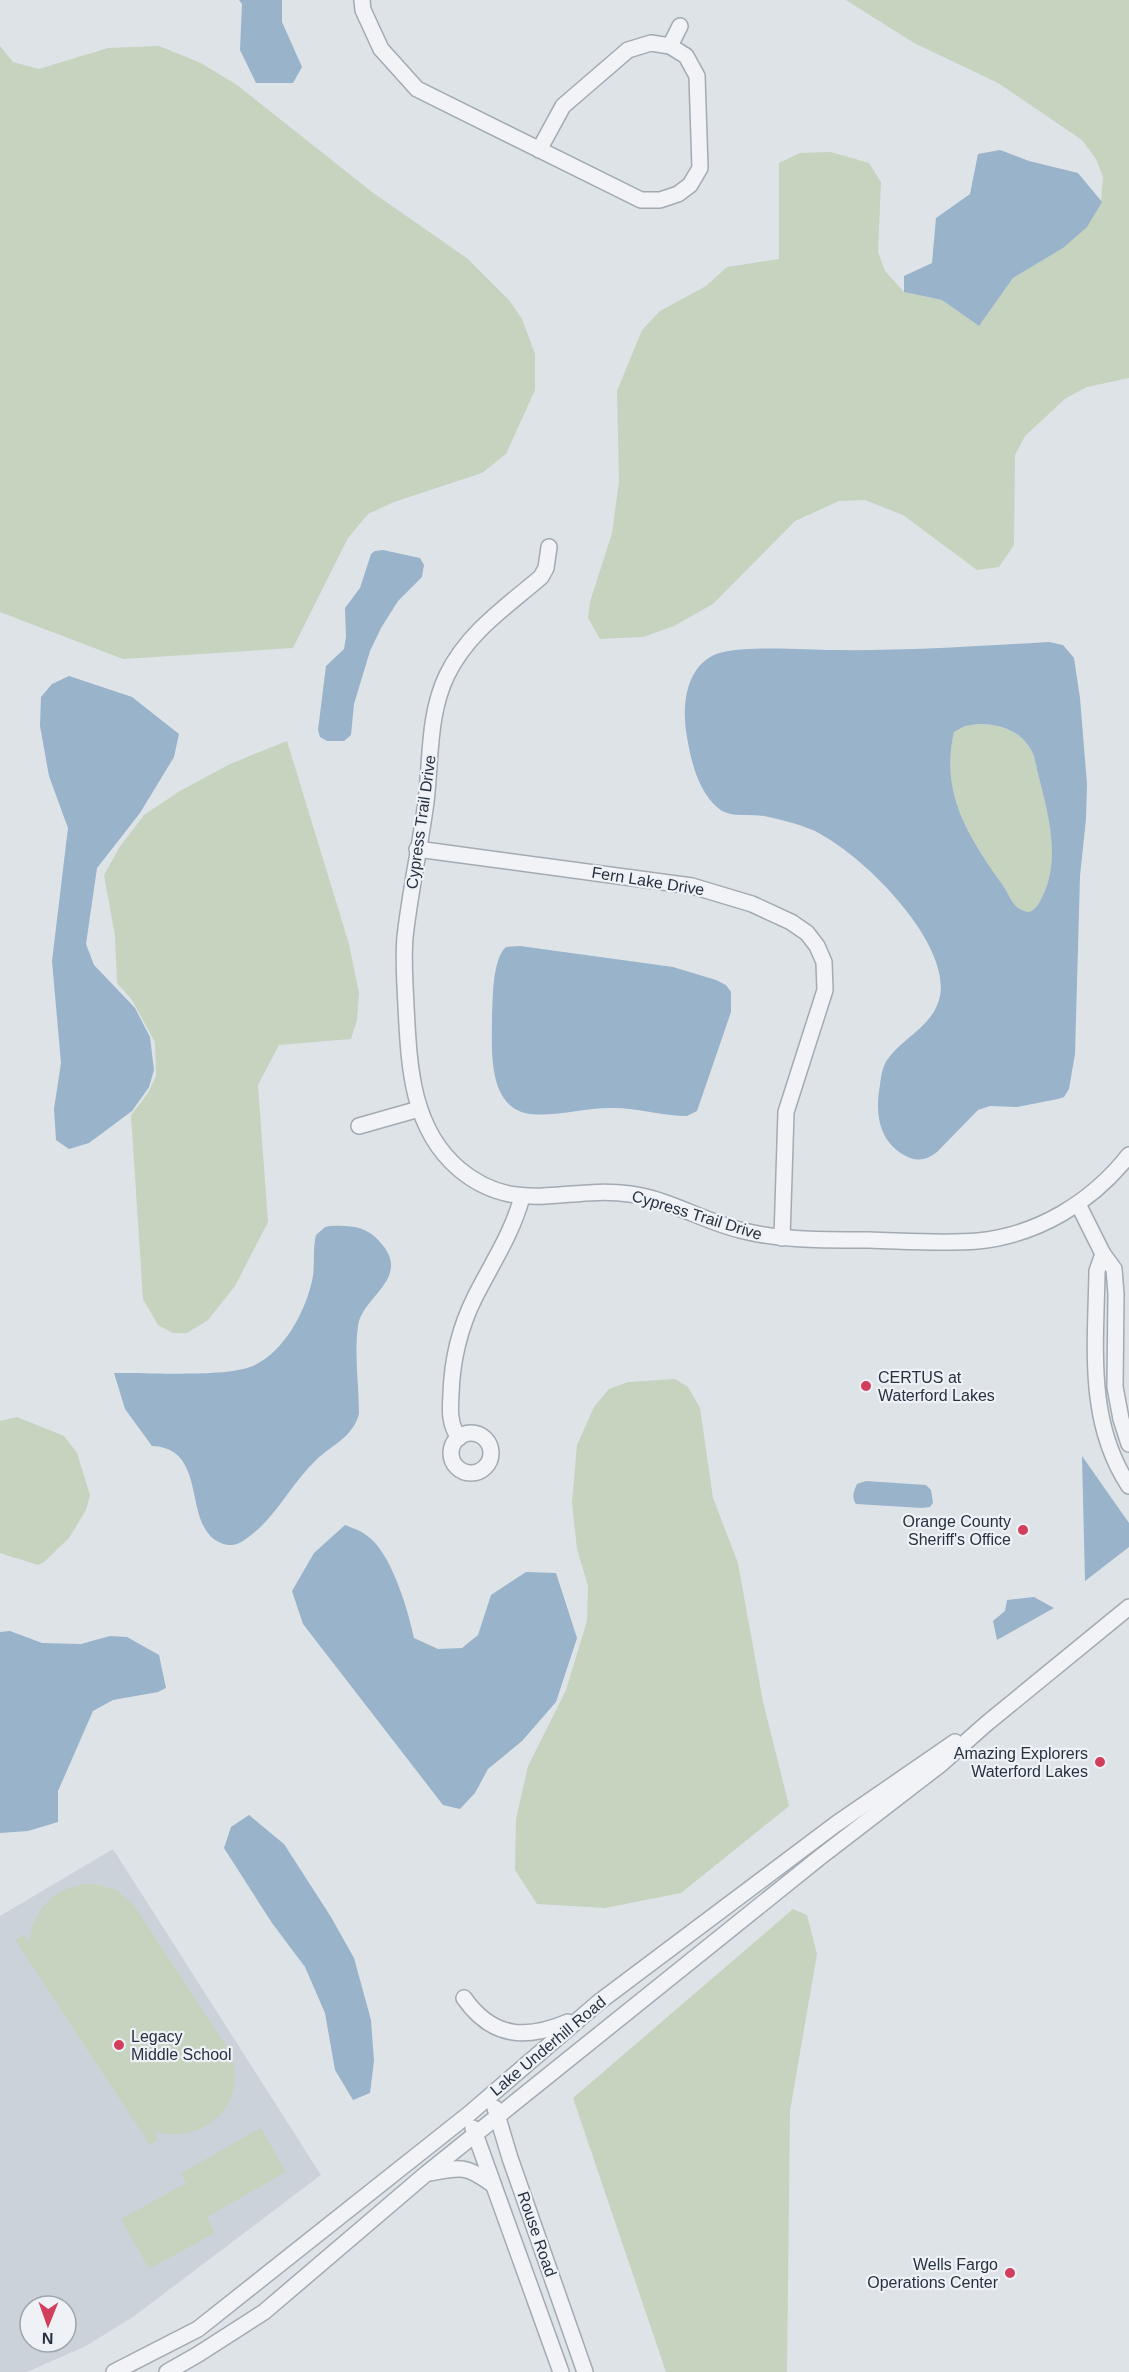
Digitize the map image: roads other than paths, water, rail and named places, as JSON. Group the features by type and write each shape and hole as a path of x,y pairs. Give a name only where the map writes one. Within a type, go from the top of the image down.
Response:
{"street":[{"path":"362,0 363,10 381,49 417,89 539,150 641,200 660,200 678,194 690,185 700,168 697,76 686,56 670,46 651,43 628,50 563,106 539,150"},
{"path":"670,46 680,26"},
{"name":"Cypress Trail Drive","path":"549,547 546,568 542,576 474,634 455,660 438,699 426,802 417,849 406,934 405,962 409,1061 419,1109 437,1145 462,1171 485,1185 522,1197 598,1192 632,1194 663,1201 724,1226 782,1238 952,1242 1011,1235 1038,1226 1078,1204 1111,1176 1129,1155"},
{"name":"Fern Lake Drive","path":"417,849 692,886 752,904 791,922 807,933 817,946 824,962 825,987 789,1097 785,1117 782,1238"},
{"path":"359,1126 419,1109"},
{"path":"459,1438 452,1426 450,1414 452,1378 459,1339 475,1297 511,1232 522,1197"},
{"path":"1078,1204 1103,1254 1114,1269 1115,1387 1128,1438 1107,1441"},
{"path":"1103,1254 1097,1269 1096,1389 1100,1417 1107,1441 1114,1461 1129,1486"},
{"path":"1096,1322 1116,1323"},
{"name":"Lake Underhill Road","path":"167,2372 264,2312 427,2173 476,2136 819,1858 941,1764 986,1724 1129,1607"},
{"name":"Lake Underhill Road","path":"114,2372 198,2329 469,2114 582,2016 836,1824 950,1744 986,1724"},
{"path":"464,1998 485,2021 502,2030 519,2033 548,2031 582,2016"},
{"name":"Rouse Road","path":"491,2094 585,2372"},
{"name":"Rouse Road","path":"469,2114 492,2184 561,2372"},
{"path":"427,2173 467,2168 492,2184"}],"water":[{"path":"239,0 282,0 282,22 302,67 293,83 256,83 240,50 242,4"},
{"path":"1000,150 1029,161 1078,173 1102,202 1087,227 1063,248 1013,278 979,326 942,300 904,292 904,276 932,263 936,218 970,194 978,154"},
{"path":"383,550 420,558 424,565 422,577 398,601 370,651 354,704 351,735 344,741 327,741 320,737 318,730 326,666 344,649 345,608 360,588 371,554"},
{"path":"1049,642 1063,645 1074,658 1080,698 1087,784 1080,876 1075,1054 1069,1089 1064,1097 1058,1099 1017,1107 990,1106 978,1110 937,1152 925,1159 913,1159 895,1149 889,1142 880,1124 878,1105 882,1073 887,1060 925,1023 937,1006 940,996 939,974 931,949 897,899 852,855 830,839 810,829 781,820 728,813 711,801 696,775 691,756 685,726 687,692 690,681 703,663 722,652 736,650 770,648 887,650","holes":["978,724 1012,731 1025,741 1034,756 1050,826 1052,861 1043,895 1039,903 1029,912 1019,909 1012,902 978,849 960,813 954,794 951,775 954,732 965,726"]},
{"path":"69,676 132,697 179,734 174,757 140,813 97,868 86,944 94,965 135,1008 150,1037 154,1070 149,1087 132,1111 89,1143 69,1149 56,1140 54,1109 61,1063 52,961 68,828 49,776 40,726 41,697 52,684"},
{"path":"520,946 673,967 726,985 731,992 731,1012 697,1111 687,1116 609,1108 540,1115 517,1110 506,1101 499,1090 493,1061 493,991 501,953 506,947"},
{"path":"351,1226 369,1233 380,1242 389,1255 391,1266 389,1276 361,1315 358,1326 359,1414 347,1435 307,1469 266,1522 240,1543 231,1545 221,1543 209,1534 202,1521 189,1473 182,1460 170,1450 152,1446 125,1409 114,1373 224,1372 240,1370 264,1360 274,1352 290,1332 303,1309 312,1279 316,1235 325,1227"},
{"path":"1082,1456 1129,1523 1129,1547 1085,1581"},
{"path":"866,1481 926,1485 931,1490 933,1503 930,1507 922,1508 856,1504 853,1496 857,1484"},
{"path":"345,1525 366,1535 375,1543 391,1567 414,1638 438,1649 462,1648 478,1635 491,1595 526,1572 556,1573 577,1638 556,1702 522,1741 488,1769 475,1793 460,1809 443,1805 303,1624 292,1591 314,1553"},
{"path":"1034,1597 1054,1608 997,1640 993,1621 1005,1611 1007,1600"},
{"path":"10,1631 42,1643 81,1644 110,1636 127,1637 159,1655 166,1688 158,1692 113,1700 93,1711 58,1791 58,1822 28,1831 0,1833 0,1632"},
{"path":"249,1815 284,1844 331,1917 354,1958 371,2020 374,2061 370,2093 353,2100 335,2070 325,2013 305,1967 272,1923 224,1848 231,1827"}],"place":[{"name":"CERTUS at Waterford Lakes","path":"866,1386"},
{"name":"Orange County Sheriff's Office","path":"1023,1530"},
{"name":"Amazing Explorers Waterford Lakes","path":"1100,1762"},
{"name":"Legacy Middle School","path":"119,2045"},
{"name":"Wells Fargo Operations Center","path":"1010,2273"}]}
